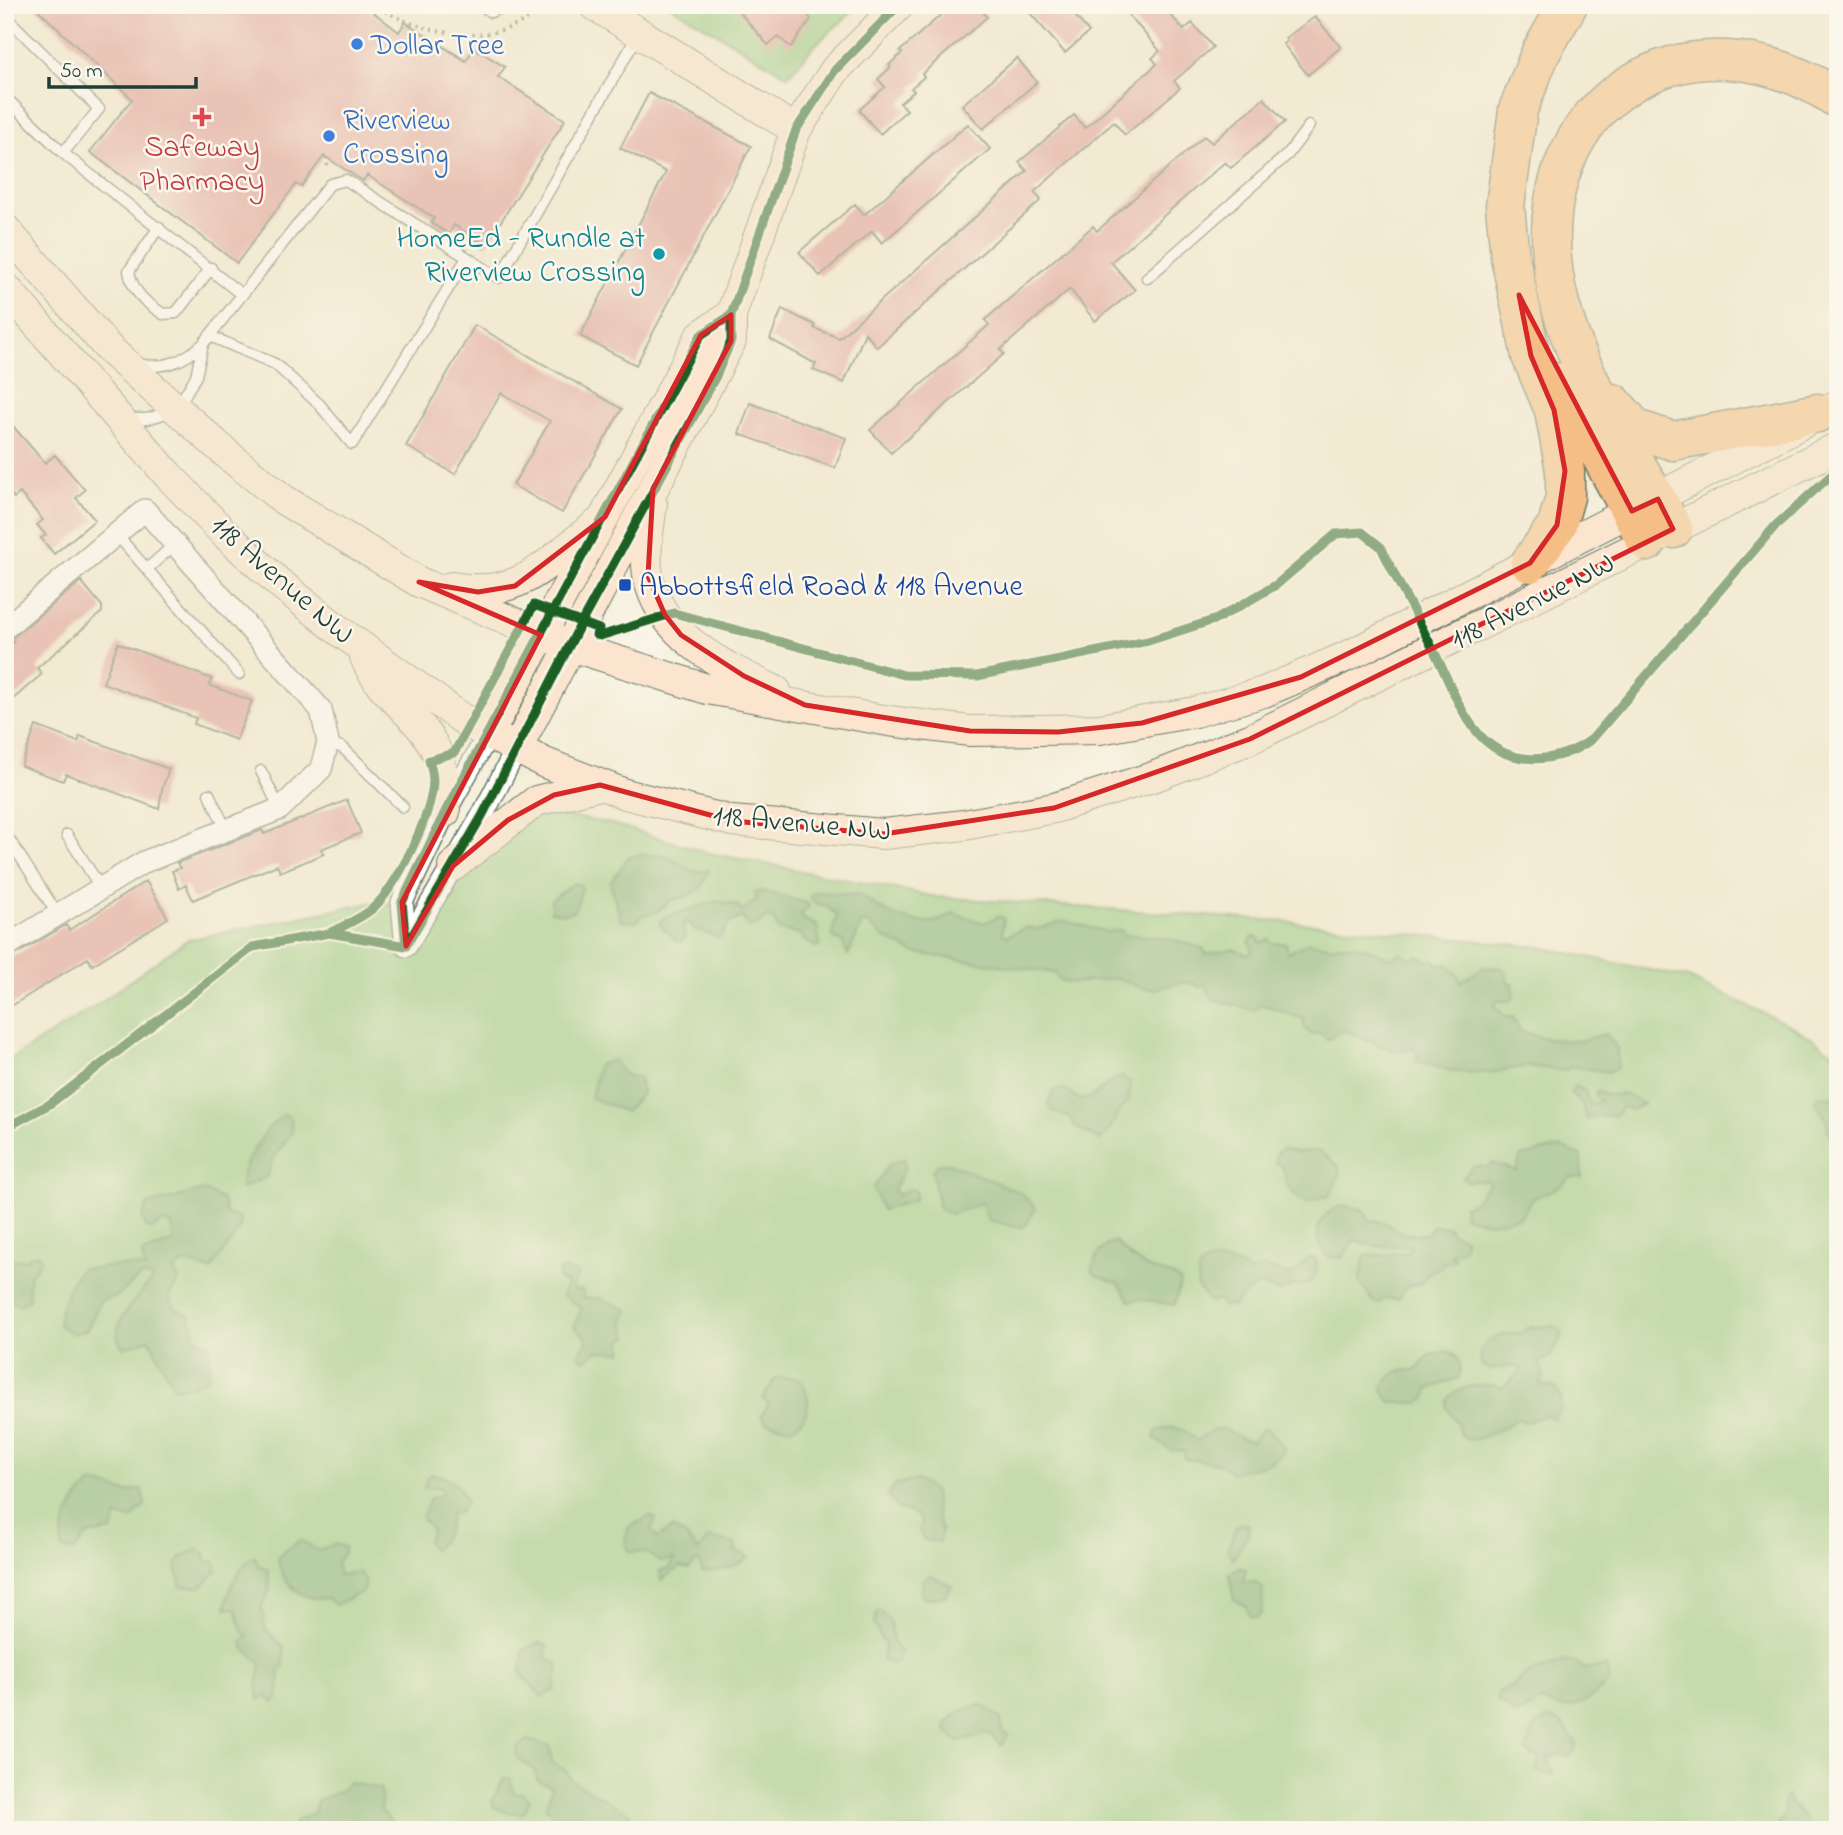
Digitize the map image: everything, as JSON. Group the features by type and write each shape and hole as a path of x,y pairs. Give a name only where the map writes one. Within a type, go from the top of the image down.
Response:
{"highway":[{"path":"1530,563 1557,525 1565,497 1565,471 1554,410 1531,356 1510,257 1505,206 1518,110 1540,54 1568,5"},
{"path":"1652,520 1571,336 1554,277 1550,225 1561,165 1583,120 1614,88 1654,62 1695,50 1764,56 1800,72 1838,99"},
{"path":"1519,295 1572,405 1652,520"},
{"path":"1589,375 1636,429 1673,441 1828,409"}],"main road":[{"path":"594,5 796,130"},
{"path":"517,748 732,341 731,315 796,130 835,70 899,5"},
{"name":"118 Avenue NW","path":"5,229 116,355 176,411 284,500 419,582 570,646 707,689 889,721 971,731 1058,732 1142,723 1195,712 1301,677 1350,655 1530,563 1652,520 1838,447"},
{"name":"118 Avenue NW","path":"5,286 168,475 224,533 278,582 361,647 488,735 600,785 651,803 732,821 884,834 964,825 1054,808 1153,777 1250,739 1652,520 1828,409"},
{"path":"488,735 701,335 731,315"},
{"path":"653,489 646,551 648,576 665,615 681,635 707,654 744,676 805,705"},
{"path":"419,582 478,592 515,586 547,565 605,517"},
{"path":"361,647 371,675 433,745 443,773 445,812"},
{"path":"453,866 536,801 600,785"}],"street":[{"path":"5,628 145,510 321,710 328,742 321,769 280,809 144,862 5,947"},
{"path":"488,735 445,812 402,902 406,946 517,748"}],"lane":[{"path":"481,5 491,12 508,5"},
{"path":"5,16 99,109 63,153"},
{"path":"116,355 136,364 162,366 188,357 207,340 330,184 346,180 499,278 639,33"},
{"path":"5,97 63,153 242,295"},
{"path":"1147,278 1287,154 1309,126"},
{"path":"159,227 129,271 131,285 147,303 163,314 176,313 211,268"},
{"path":"207,340 275,364 319,404 352,444 467,258"},
{"path":"122,419 147,419 176,411 197,376 207,340"},
{"path":"116,534 240,674"},
{"path":"146,569 175,544"},
{"path":"328,742 343,748 403,807"},
{"path":"261,771 280,809"},
{"path":"209,794 226,829"},
{"path":"5,833 58,915"},
{"path":"67,835 101,888"}],"path":[{"path":"373,5 436,31 477,35 502,30 537,13 552,12"}],"highlighted area":[{"path":"1519,295 1632,511 1658,499 1673,529 1250,739 1054,808 884,834 732,821 600,785 554,795 508,820 453,866 406,946 402,902 541,635 419,582 478,592 515,586 605,517 701,335 731,315 731,341 653,489 648,576 665,615 681,635 744,676 805,705 970,731 1058,732 1142,723 1301,677 1530,563 1557,525 1565,471 1554,410 1531,356"}],"green space":[{"path":"669,5 860,5 814,46 788,76"},
{"path":"539,811 612,824 713,854 937,897 1291,922 1540,947 1688,978 1796,1028 1838,1056 1838,1830 5,1830 5,1063 95,1006 187,940 375,902 422,907"},
{"path":"665,856 692,870 709,870 701,888 688,896 672,900 655,913 643,915 635,922 621,921 610,883 628,857"},
{"path":"574,883 581,885 582,890 574,911 564,914 551,911 551,900"},
{"path":"762,891 807,903 809,906 801,915 805,920 817,925 820,945 816,947 804,940 800,934 779,930 772,918 768,917 754,927 748,927 742,917 729,923 720,938 696,930 686,921 683,925 685,938 679,943 659,924 663,918 715,901 738,905 742,912 756,900 755,892"},
{"path":"815,892 861,895 891,914 917,922 941,919 952,913 985,923 998,916 1004,918 1002,933 1007,936 1027,927 1036,929 1064,921 1108,932 1121,930 1124,935 1175,940 1204,949 1205,954 1234,949 1248,955 1253,950 1249,942 1253,937 1258,937 1261,943 1269,939 1272,943 1286,943 1288,953 1309,942 1332,947 1339,944 1360,946 1392,958 1401,953 1412,959 1417,956 1429,961 1434,959 1437,965 1447,964 1458,975 1460,982 1484,967 1502,968 1507,973 1507,982 1513,984 1514,998 1509,1001 1496,1001 1495,1007 1506,1017 1513,1017 1520,1031 1548,1039 1579,1041 1606,1034 1617,1048 1617,1068 1608,1072 1571,1066 1565,1071 1527,1066 1489,1073 1457,1072 1417,1062 1414,1049 1394,1051 1344,1030 1327,1040 1321,1033 1311,1034 1304,1027 1303,1018 1267,1006 1261,1005 1254,1010 1212,999 1205,984 1199,987 1182,982 1151,989 1114,979 1066,982 1059,980 1055,973 914,953 883,937 868,923 862,923 848,955 842,941 836,940 832,934 837,915 825,906 813,902 810,897"},
{"path":"614,1060 624,1073 639,1077 642,1093 626,1112 591,1098 598,1065"},
{"path":"1123,1077 1131,1083 1129,1101 1100,1140 1075,1127 1071,1118 1052,1111 1048,1103 1053,1091 1064,1089 1081,1100 1093,1096 1111,1081"},
{"path":"1575,1086 1585,1091 1590,1104 1601,1101 1595,1096 1597,1091 1606,1095 1627,1094 1644,1104 1632,1110 1622,1107 1616,1115 1586,1119 1582,1104 1570,1092"},
{"path":"1838,1094 1838,1141 1828,1132 1826,1119 1815,1101 1820,1095 1833,1097"},
{"path":"285,1114 291,1118 292,1132 272,1161 268,1176 241,1189 244,1170 255,1147 270,1127"},
{"path":"1561,1147 1581,1156 1582,1178 1570,1177 1561,1186 1532,1199 1520,1217 1490,1223 1463,1216 1464,1206 1473,1203 1489,1184 1488,1180 1469,1182 1463,1178 1473,1166 1488,1167 1494,1163 1516,1171 1521,1156"},
{"path":"1283,1149 1296,1152 1320,1151 1339,1167 1339,1176 1330,1195 1307,1203 1293,1193 1285,1179 1283,1167 1275,1162 1276,1153"},
{"path":"904,1159 906,1166 893,1190 898,1195 908,1189 915,1190 916,1197 913,1201 882,1210 873,1188 889,1164"},
{"path":"949,1163 1020,1192 1036,1208 1027,1224 1020,1228 988,1220 982,1203 951,1214 939,1209 932,1170 939,1164"},
{"path":"204,1190 223,1200 226,1214 240,1218 240,1228 211,1270 185,1263 174,1270 179,1280 169,1297 175,1308 189,1315 197,1339 209,1345 211,1357 208,1377 192,1386 174,1388 149,1339 123,1348 118,1339 118,1329 126,1311 153,1277 141,1276 117,1296 100,1301 87,1330 73,1334 59,1325 60,1312 73,1279 81,1268 130,1266 146,1269 141,1254 173,1241 172,1225 163,1222 153,1229 147,1228 142,1219 147,1205"},
{"path":"1345,1206 1362,1209 1370,1220 1408,1234 1427,1234 1434,1225 1449,1227 1452,1233 1465,1238 1464,1249 1450,1254 1455,1258 1451,1262 1442,1263 1441,1268 1429,1272 1420,1284 1407,1286 1399,1299 1384,1299 1379,1304 1372,1300 1359,1281 1365,1256 1410,1251 1412,1246 1374,1246 1354,1240 1342,1258 1329,1257 1319,1242 1319,1226 1328,1213"},
{"path":"1115,1241 1141,1264 1172,1275 1181,1282 1174,1305 1139,1299 1130,1301 1118,1283 1097,1276 1092,1270 1097,1256 1103,1248"},
{"path":"34,1254 40,1255 41,1260 29,1277 29,1300 20,1305 5,1300 5,1271 10,1270 10,1263 14,1259 25,1260"},
{"path":"1308,1257 1316,1259 1317,1270 1308,1285 1293,1285 1280,1292 1259,1285 1246,1293 1233,1307 1230,1304 1225,1307 1217,1300 1211,1303 1197,1287 1199,1268 1211,1261 1231,1263 1251,1272 1264,1267 1291,1275 1299,1270"},
{"path":"564,1269 578,1273 573,1287 576,1291 582,1290 584,1298 599,1298 628,1310 623,1320 628,1338 622,1339 622,1352 596,1351 585,1361 578,1355 587,1342 586,1337 574,1327 582,1308 562,1295 567,1283 559,1279 558,1271"},
{"path":"1530,1327 1559,1328 1563,1334 1551,1355 1540,1363 1544,1376 1540,1381 1543,1386 1555,1387 1561,1397 1561,1409 1553,1419 1546,1415 1527,1422 1517,1419 1482,1437 1467,1439 1462,1436 1447,1407 1453,1394 1478,1385 1502,1388 1523,1369 1513,1366 1490,1370 1481,1364 1480,1351 1488,1341 1504,1334 1520,1333"},
{"path":"1448,1351 1456,1356 1459,1362 1459,1378 1429,1389 1426,1398 1418,1403 1390,1402 1382,1387 1393,1374 1416,1370 1430,1355"},
{"path":"776,1378 799,1378 806,1392 806,1412 792,1428 767,1423 761,1416 769,1404 763,1398"},
{"path":"1171,1427 1183,1430 1197,1441 1215,1429 1221,1429 1252,1441 1262,1429 1268,1429 1285,1449 1268,1463 1231,1473 1219,1463 1184,1459 1185,1451 1170,1450 1154,1438 1156,1431"},
{"path":"431,1474 444,1477 459,1487 466,1504 458,1513 451,1513 446,1533 433,1550 427,1541 432,1530 422,1519 430,1498 441,1495 443,1491 439,1487 424,1488 426,1478"},
{"path":"917,1480 933,1490 942,1530 939,1542 924,1540 919,1530 922,1523 916,1514 898,1509 888,1496 896,1484"},
{"path":"94,1483 127,1492 142,1489 145,1506 131,1519 117,1516 112,1531 88,1535 74,1551 63,1549 63,1532 70,1512 81,1494"},
{"path":"650,1516 656,1519 651,1530 657,1538 672,1528 685,1535 698,1551 709,1538 734,1543 734,1551 748,1556 748,1559 725,1569 701,1572 700,1563 697,1561 689,1569 680,1567 661,1580 660,1571 668,1569 674,1559 660,1562 647,1553 629,1552 625,1541 629,1527"},
{"path":"1237,1525 1249,1525 1248,1534 1233,1559 1227,1550"},
{"path":"300,1540 318,1550 336,1544 344,1547 344,1553 337,1563 338,1575 359,1572 366,1582 362,1592 335,1605 328,1598 319,1599 301,1594 283,1574 278,1557"},
{"path":"198,1549 205,1554 206,1561 215,1562 217,1571 201,1587 181,1587 176,1566 181,1557"},
{"path":"255,1556 258,1565 268,1569 270,1590 262,1606 265,1628 284,1648 284,1667 280,1670 279,1693 274,1703 266,1696 259,1700 257,1687 261,1663 244,1648 242,1642 248,1636 242,1631 236,1609 226,1608 235,1578"},
{"path":"1238,1567 1246,1569 1243,1583 1255,1582 1263,1588 1262,1613 1256,1618 1249,1615 1247,1606 1234,1600 1229,1575"},
{"path":"930,1575 952,1586 945,1596 924,1599 921,1593 923,1580"},
{"path":"877,1611 881,1611 890,1621 893,1643 900,1652 897,1663 890,1664 882,1659 885,1646 874,1624"},
{"path":"539,1642 547,1646 546,1658 559,1664 555,1690 542,1697 521,1674 523,1650"},
{"path":"1566,1661 1575,1662 1584,1669 1606,1666 1610,1681 1593,1696 1573,1706 1558,1707 1541,1701 1517,1715 1497,1700 1499,1692 1512,1686 1528,1673"},
{"path":"977,1705 984,1706 1001,1719 1002,1731 1008,1735 1002,1746 989,1734 957,1741 946,1731 946,1724 958,1712"},
{"path":"1548,1718 1560,1722 1576,1742 1575,1750 1567,1758 1561,1754 1547,1759 1554,1773 1548,1775 1535,1771 1540,1759 1526,1751 1534,1727"},
{"path":"528,1740 550,1746 552,1762 567,1772 571,1780 628,1812 632,1818 633,1830 586,1830 576,1821 561,1824 546,1807 552,1787 537,1780 532,1769 516,1757 517,1747"},
{"path":"504,1778 511,1779 513,1793 522,1793 530,1800 524,1813 508,1813 494,1807 492,1801"},
{"path":"348,1782 381,1789 381,1810 391,1821 393,1830 290,1830 297,1820 314,1813 317,1801 342,1790"},
{"path":"1788,1796 1792,1805 1806,1819 1809,1830 1775,1830 1785,1815 1784,1800"}],"building":[{"name":"Riverview Crossing","path":"33,5 364,5 399,32 405,22 466,61 474,48 505,67 498,77 565,120 486,245 454,225 449,234 431,223 434,218 367,175 363,181 324,156 301,187 296,184 237,263 90,152 132,99"},
{"path":"733,5 800,5 811,19 791,47 778,37 768,45"},
{"path":"952,5 977,5 987,17 922,74 924,77 911,88 914,91 900,103 907,110 880,134 859,110 885,87 878,79 902,53 900,51"},
{"path":"1023,5 1066,5 1089,32 1065,53"},
{"path":"1120,5 1162,5 1184,30 1192,23 1213,47 1174,81 1180,88 1125,135 1114,122 1034,192 1041,200 877,347 865,333 844,383 813,370 816,364 770,339 782,309 815,325 814,328 839,338 1027,171 1019,162 1074,115 1085,128 1157,64 1152,58 1160,51"},
{"path":"1315,17 1341,47 1308,75 1283,44 1287,41 1285,38"},
{"path":"1017,58 1037,82 983,129 962,105"},
{"name":"HomeEd - Rundle at Riverview Crossing","path":"649,93 751,146 636,365 580,336 666,172 620,148"},
{"path":"1264,98 1285,122 1231,168 1225,162 1111,262 1135,290 1095,321 1070,289 1000,350 1004,354 891,453 870,430 989,325 985,320 1093,226 1097,231 1204,136 1212,143"},
{"path":"968,124 990,149 882,243 872,231 820,276 799,252 855,204 864,215"},
{"name":"HomeEd - Rundle at Riverview Crossing","path":"475,325 622,409 562,513 513,485 550,421 501,393 455,474 406,446"},
{"path":"750,403 846,438 835,468 739,434"},
{"path":"5,417 45,463 55,455 85,490 76,498 95,520 54,554 41,538 46,535 37,525 43,520 20,493 14,498 5,487"},
{"path":"81,581 102,606 102,612 37,668 42,674 5,706 5,650 14,642 11,639"},
{"path":"118,643 212,679 209,685 252,701 236,740 194,724 196,718 103,683"},
{"path":"36,726 78,742 80,736 169,769 159,809 66,774 63,781 21,766"},
{"path":"347,800 361,833 321,849 324,854 280,872 277,865 193,900 186,885 179,889 172,871 180,868 177,863 262,830 264,834"},
{"path":"146,881 168,918 92,965 88,958 5,1010 5,961 66,925 69,930"}],"cycle path":[{"path":"731,315 701,335 445,812 402,902 406,946 482,816 581,623 716,376 731,341 731,315 796,130 835,70 899,5"},
{"path":"329,933 372,909 392,884 412,849 427,812 433,781 429,760 454,753 534,605 599,629 596,635 600,636 674,613 904,675 977,676 1148,641 1217,619 1276,585 1336,534 1362,532 1381,547 1456,699 1474,728 1499,750 1530,759 1546,758 1577,748 1592,739 1776,525 1838,469"},
{"path":"5,1128 50,1104 253,947 329,933 406,946"}],"place":[{"name":"Dollar Tree","path":"357,44"},
{"name":"Safeway Pharmacy","path":"202,117"},
{"name":"Riverview Crossing","path":"329,136"},
{"name":"HomeEd - Rundle at Riverview Crossing","path":"659,254"},
{"name":"Abbottsfield Road & 118 Avenue","path":"625,585"}]}
